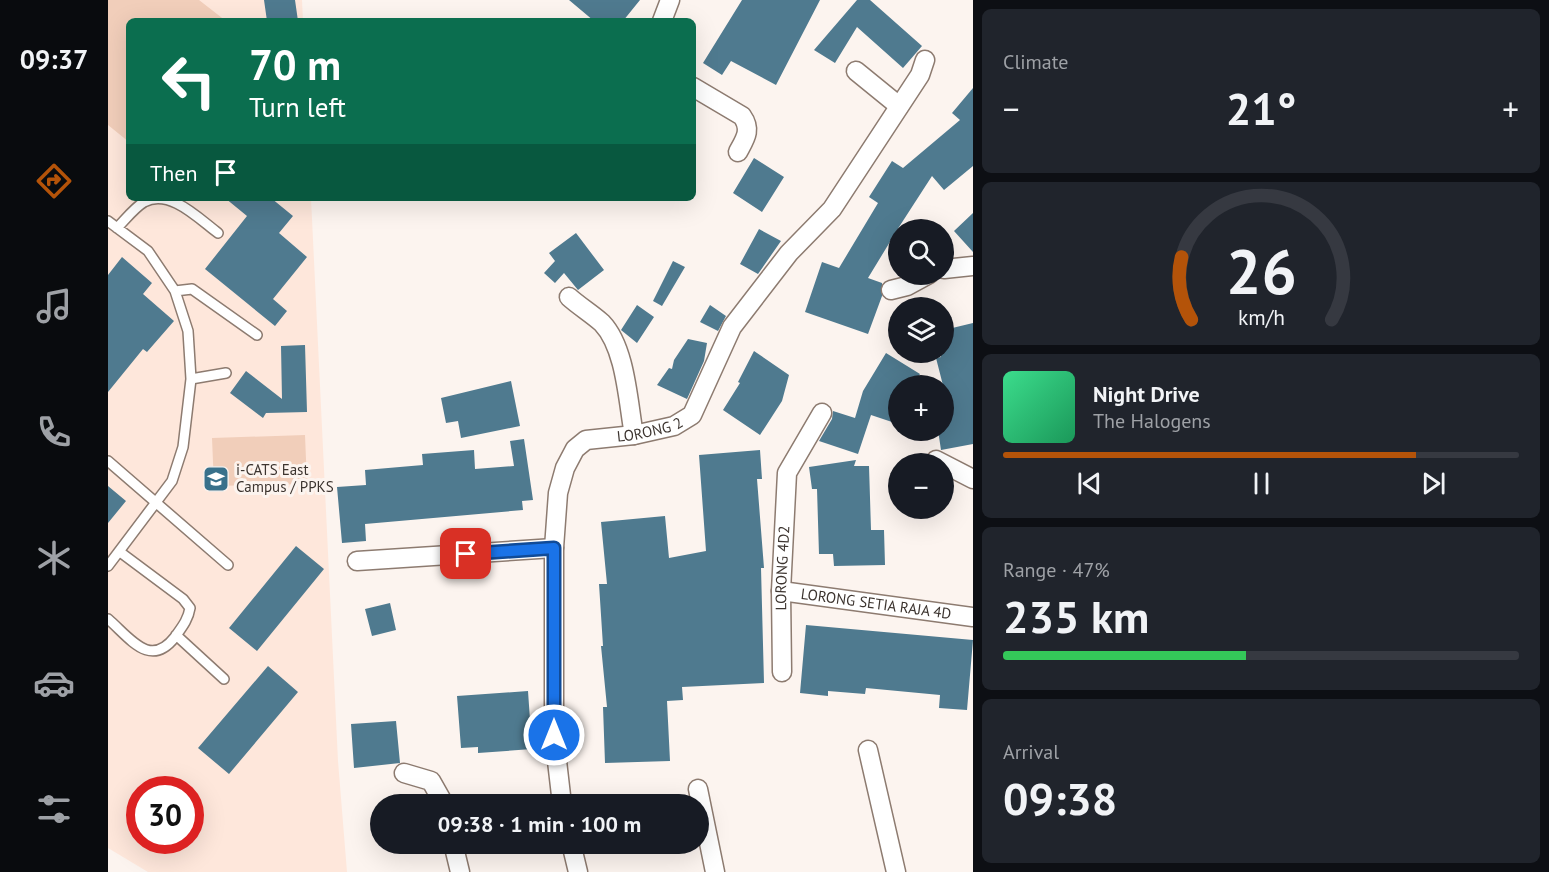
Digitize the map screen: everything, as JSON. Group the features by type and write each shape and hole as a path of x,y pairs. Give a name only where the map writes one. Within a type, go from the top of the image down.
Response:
{"street":[{"path":"663,18 670,0"},
{"name":"LORONG 2","path":"561,794 554,735 554,548 558,493 565,468 575,449 586,440 634,435 674,426 692,415 732,327 789,253 832,209 920,75 925,60"},
{"path":"856,71 899,106"},
{"path":"696,89 742,116 748,123 748,133 738,152"},
{"path":"954,268 973,266"},
{"path":"891,290 909,285"},
{"path":"569,297 604,325 616,349 625,372 634,435"},
{"name":"LORONG 4D2","path":"782,672 781,591 787,473 822,413"},
{"path":"954,469 973,479"},
{"path":"357,561 554,548"},
{"name":"LORONG SETIA RAJA 4D","path":"781,591 973,617"},
{"path":"868,750 896,872"},
{"path":"404,772 431,782 438,794"},
{"path":"698,789 715,872"},
{"path":"456,854 460,872"},
{"path":"574,854 578,872"}],"lane":[{"path":"117,228 145,202 149,201"},
{"path":"171,201 218,233"},
{"path":"108,221 148,250 175,291 188,331 191,378 183,447 172,481 108,566"},
{"path":"175,291 192,289 257,335"},
{"path":"191,378 226,373"},
{"path":"108,461 228,565"},
{"path":"108,619 146,651 156,653 167,647 188,620 190,608 183,599 120,552"},
{"path":"176,635 224,679"}],"shaded area":[{"name":"i-CATS East Campus / PPKS","path":"108,0 302,0 303,18 126,18 126,201 311,201 338,761 347,872 148,872 108,848"},
{"path":"108,0 199,0 222,18 126,18 126,140 108,125"},
{"path":"305,435 307,484 214,486 212,438"}],"building":[{"path":"264,0 295,0 298,18 267,18"},
{"path":"569,0 640,0 625,18 590,18"},
{"path":"742,0 820,0 776,85 731,61 722,75 703,63"},
{"path":"857,0 870,0 922,46 903,68 857,27 835,63 814,50"},
{"path":"973,88 973,166 944,190 932,176 904,219 888,219 888,245 868,278 882,283 882,296 868,334 805,312 822,262 839,268 878,203 869,197 892,161 903,168 960,120 952,113"},
{"path":"754,158 784,177 762,212 733,193"},
{"path":"229,201 275,201 293,216 279,233 307,257 273,299 287,311 275,326 205,269 247,216"},
{"path":"973,213 973,252 954,231"},
{"path":"759,229 781,241 758,274 740,264"},
{"path":"576,233 604,270 578,290 564,273 555,283 544,273 555,261 549,253"},
{"path":"122,257 152,283 143,294 174,321 147,352 143,349 108,392 108,275"},
{"path":"673,261 685,267 662,306 653,301"},
{"path":"637,305 654,317 637,343 621,330"},
{"path":"710,305 726,316 718,331 700,322"},
{"path":"973,323 973,444 941,450 940,441 954,441 954,375 940,375 937,363 954,363 954,328"},
{"path":"688,339 707,343 704,361 687,399 657,385 669,368 672,369 674,360"},
{"path":"305,345 307,412 266,413 263,418 230,393 246,371 282,399 281,346"},
{"path":"754,351 789,375 782,401 760,435 723,410 740,383 738,382"},
{"path":"886,353 888,363 902,363 920,374 888,375 888,421 871,415 858,454 819,441 832,419 833,411 855,418 863,391"},
{"path":"511,381 520,426 461,438 458,421 446,423 441,398"},
{"path":"524,439 533,500 522,501 523,510 365,524 366,541 342,543 337,487 366,485 365,470 423,465 422,454 474,450 475,469 514,466 510,441"},
{"path":"760,450 762,479 757,479 764,568 761,568 764,683 682,687 683,700 667,701 670,761 605,763 603,707 607,707 601,646 603,646 599,584 607,584 601,522 665,516 669,558 706,551 699,455"},
{"path":"856,460 854,466 869,466 871,530 884,530 885,565 834,566 833,554 819,554 817,489 812,489 809,467"},
{"path":"108,486 126,501 108,523"},
{"path":"296,546 324,569 257,651 229,628"},
{"path":"390,603 396,630 372,636 365,609"},
{"path":"806,625 973,640 967,710 939,708 940,695 866,688 865,694 828,691 828,696 800,693"},
{"path":"268,666 298,692 229,774 198,748"},
{"path":"528,691 532,749 478,753 478,747 461,748 457,696"},
{"path":"396,721 400,763 354,768 351,724"}],"place":[{"name":"i-CATS East Campus / PPKS","path":"216,479"}],"route":[{"path":"466,554 554,548 554,735"}]}
